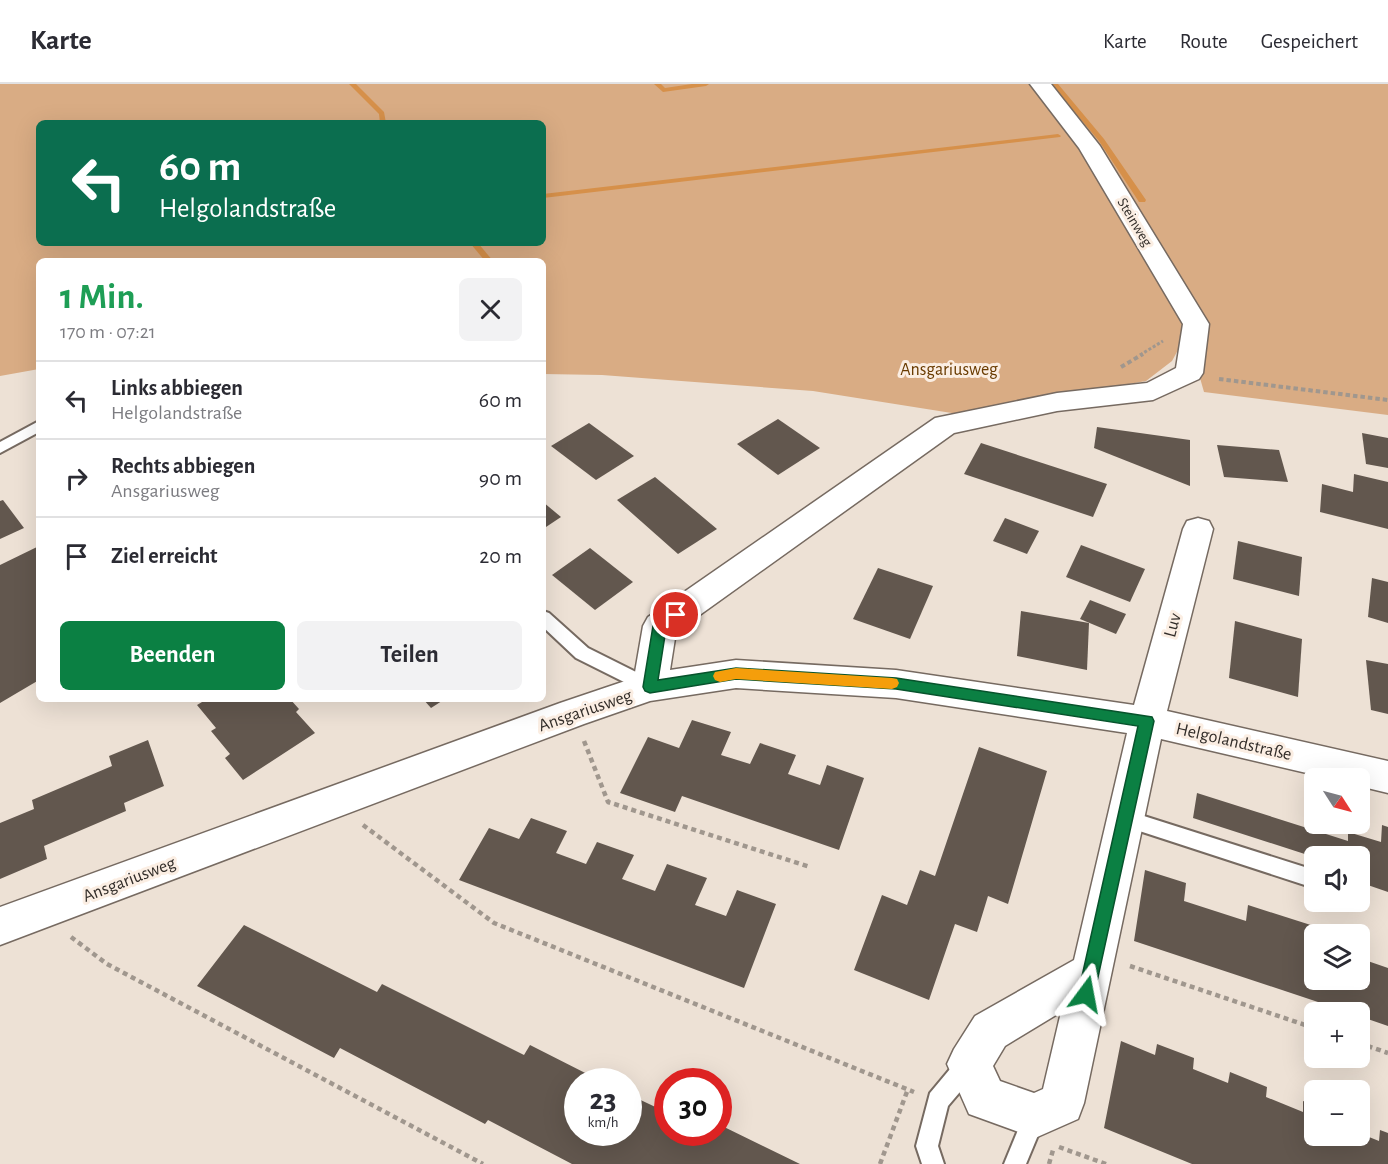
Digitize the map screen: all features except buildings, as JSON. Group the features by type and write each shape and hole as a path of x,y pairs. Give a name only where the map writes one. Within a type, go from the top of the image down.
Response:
{"street":[{"name":"Steinweg","path":"1040,84 1089,146 1196,324 1189,373"},
{"name":"Ansgariusweg","path":"0,926 572,713 650,687 660,626 945,425 1057,402 1153,391 1189,373"},
{"name":"Luv","path":"1032,1126 1062,1103 1147,721 1198,529"},
{"name":"Helgolandstraße","path":"650,687 736,674 896,684 1147,721 1388,777"},
{"path":"1032,1126 985,1098 969,1064 990,1031 1094,963"}],"lane":[{"path":"0,448 36,428"},
{"path":"546,621 582,653 650,687"},
{"path":"1125,818 1304,876"},
{"path":"933,1164 927,1146 938,1101 969,1064"},
{"path":"1015,1164 1032,1126"}],"path":[{"path":"1189,373 1247,384 1388,400"},
{"path":"572,713 609,802 810,867"},
{"path":"331,802 494,923 938,1101"},
{"path":"39,913 107,964 483,1164"},
{"path":"1094,963 1304,1025"},
{"path":"1370,1047 1388,1053"},
{"path":"880,1164 908,1089"},
{"path":"1032,1126 1106,1164"}],"green space":[{"path":"0,84 1030,84 1085,152 1183,313 1184,339 1172,361 1146,381 958,414 813,391 602,375 546,374 546,258 36,258 36,370 0,376"},
{"path":"1048,84 1388,84 1388,415 1204,392 1196,364 1205,321"}],"waterway":[{"path":"352,84 382,113 383,120"},
{"path":"657,84 663,90 706,84"},
{"path":"1054,84 1102,140 1142,200"},
{"path":"546,196 1058,136"},
{"path":"476,246 486,258"}],"slow traffic":[{"path":"720,676 736,674 892,683"}],"route":[{"path":"676,615 660,626 650,687 736,674 896,684 1147,721 1086,994"}]}
